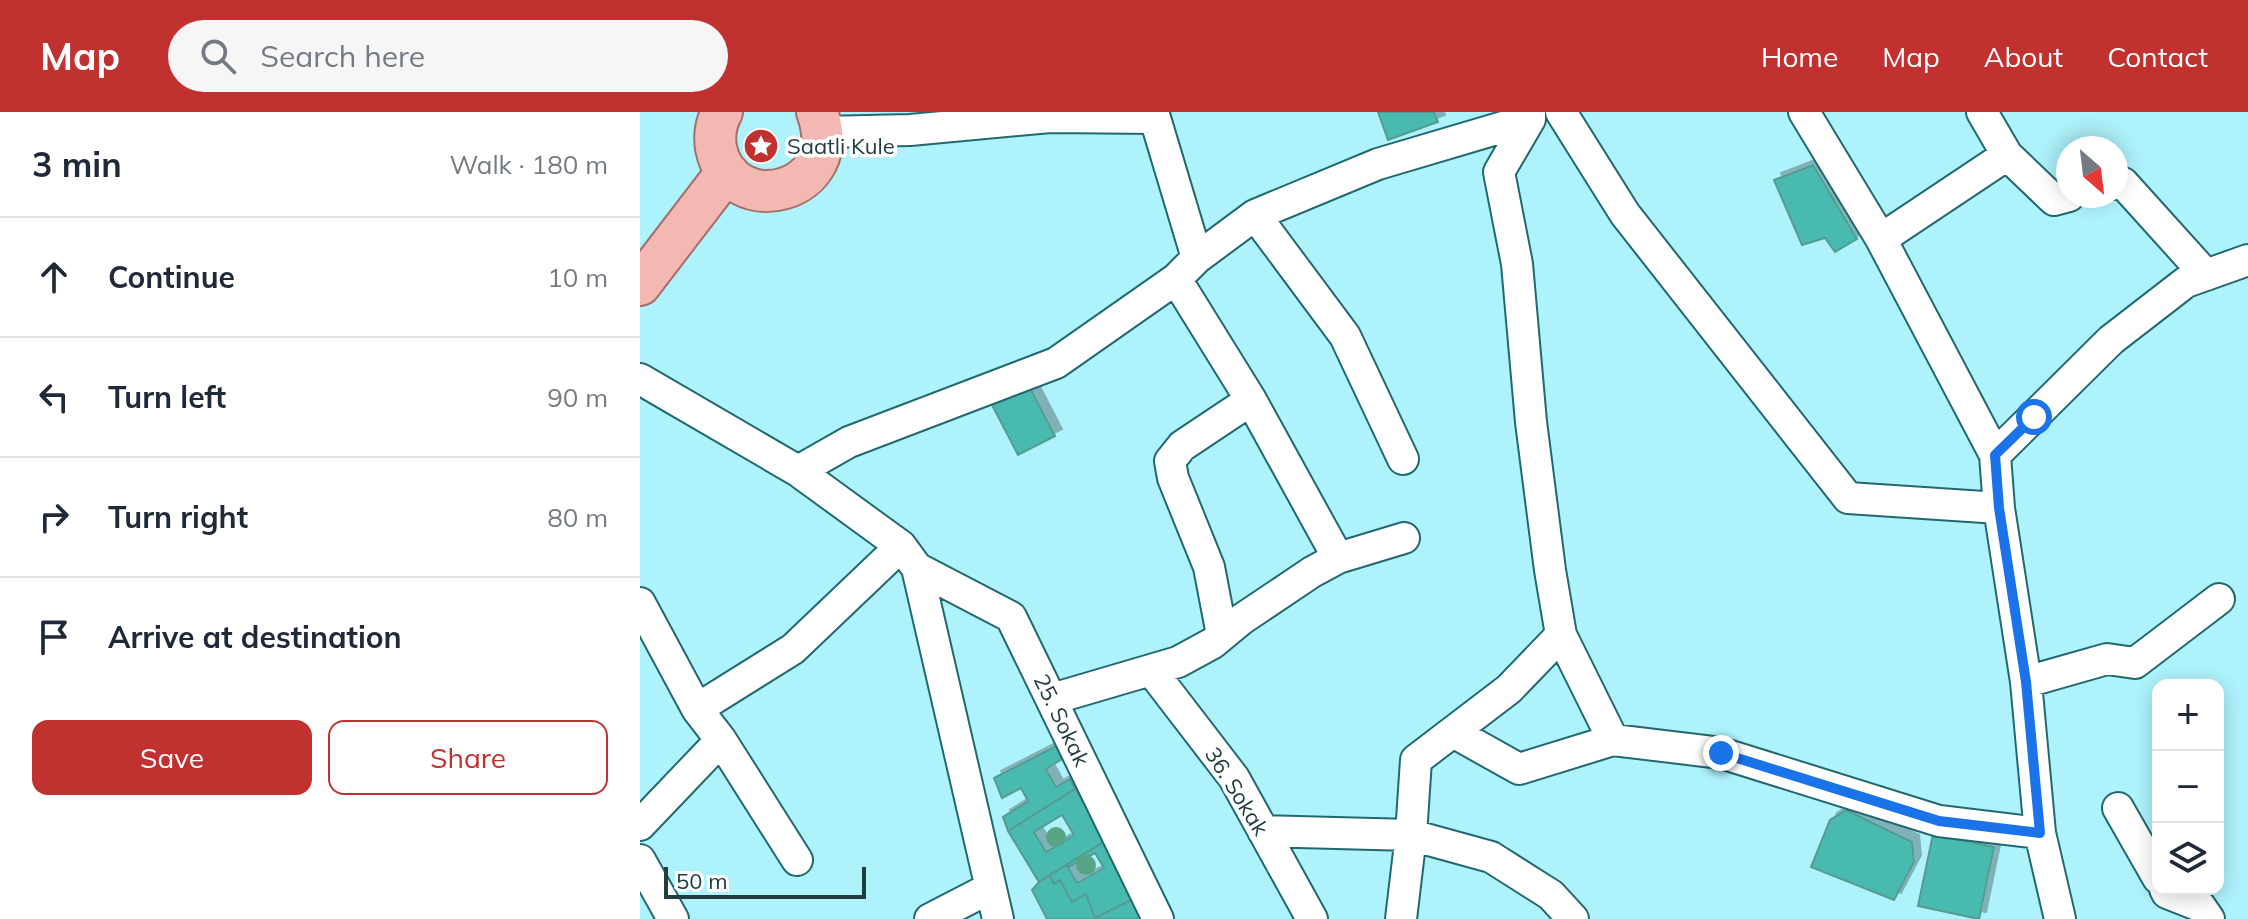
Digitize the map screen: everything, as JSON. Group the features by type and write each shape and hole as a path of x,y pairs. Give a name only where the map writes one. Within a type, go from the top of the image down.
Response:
{"main road":[{"path":"713,115 719,158 729,174 743,185 761,191 780,190 796,184 809,174 823,144 820,122"},
{"path":"640,285 719,182 729,174"}],"street":[{"path":"1561,112 1625,214 1848,498 1999,508"},
{"path":"1804,112 1881,239 1995,455 1999,508 2026,682 2040,833 2060,919"},
{"path":"1982,112 2007,155 2056,199"},
{"path":"820,122 910,130 1050,117 1154,115 1187,268 1251,400 1338,558"},
{"path":"798,471 849,442 1056,363 1255,215 1378,164 1530,116"},
{"path":"1530,116 1499,172 1517,264 1531,422 1550,570 1561,635 1613,740"},
{"path":"1881,239 2007,155"},
{"path":"2128,189 2206,275"},
{"path":"1255,215 1345,336 1403,459"},
{"path":"1995,455 2111,340 2186,282 2248,260"},
{"name":"25. Sokak","path":"640,379 798,471 909,557 1011,617 1158,919"},
{"path":"1222,635 1209,567 1173,478 1170,461 1182,446 1251,400"},
{"path":"1052,699 1178,662 1213,643 1253,611 1312,572 1338,558 1404,538"},
{"path":"697,709 793,649 909,557 934,635 998,919"},
{"path":"2026,682 2107,659 2135,663 2219,599"},
{"path":"640,603 697,709 721,740 797,860"},
{"path":"1401,919 1416,760 1509,689 1561,635"},
{"name":"36. Sokak","path":"1151,670 1234,778 1312,919"},
{"path":"1453,732 1519,769 1613,740 1721,753 1939,821 2040,833"},
{"path":"640,825 721,740"},
{"path":"2118,808 2152,868"},
{"path":"1263,831 1411,835 1491,857 1551,895 1573,919"},
{"path":"640,860 673,919"},
{"path":"930,919 990,888"},
{"path":"2172,895 2200,906 2209,919"}],"building":[{"path":"1378,112 1434,112 1438,122 1388,140"},
{"path":"1813,165 1857,239 1835,252 1825,238 1802,245 1774,180"},
{"path":"1029,386 1055,436 1018,455 992,405"},
{"path":"1056,746 1062,759 1046,769 1056,787 1070,779 1075,789 1008,831 1003,817 1028,801 1021,788 1002,798 994,778"},
{"path":"1075,789 1107,840 1039,882 1008,831","holes":["1062,815 1074,835 1046,852 1034,832"]},
{"path":"1846,810 1912,842 1914,862 1894,900 1811,867 1830,820"},
{"path":"1933,834 1994,847 1979,919 1918,906"},
{"path":"1107,840 1133,899 1095,918 1086,894 1072,902 1060,880 1054,884 1050,875","holes":["1095,853 1104,868 1077,883 1068,867"]},
{"path":"1050,875 1054,884 1060,880 1072,902 1086,894 1095,918 1133,899 1140,916 1136,919 1047,919 1032,890"}],"place":[{"name":"Saatli Kule","path":"761,146"}],"route":[{"path":"1721,753 1939,821 2040,833 2026,682 1999,508 1995,455 2034,417"}]}
